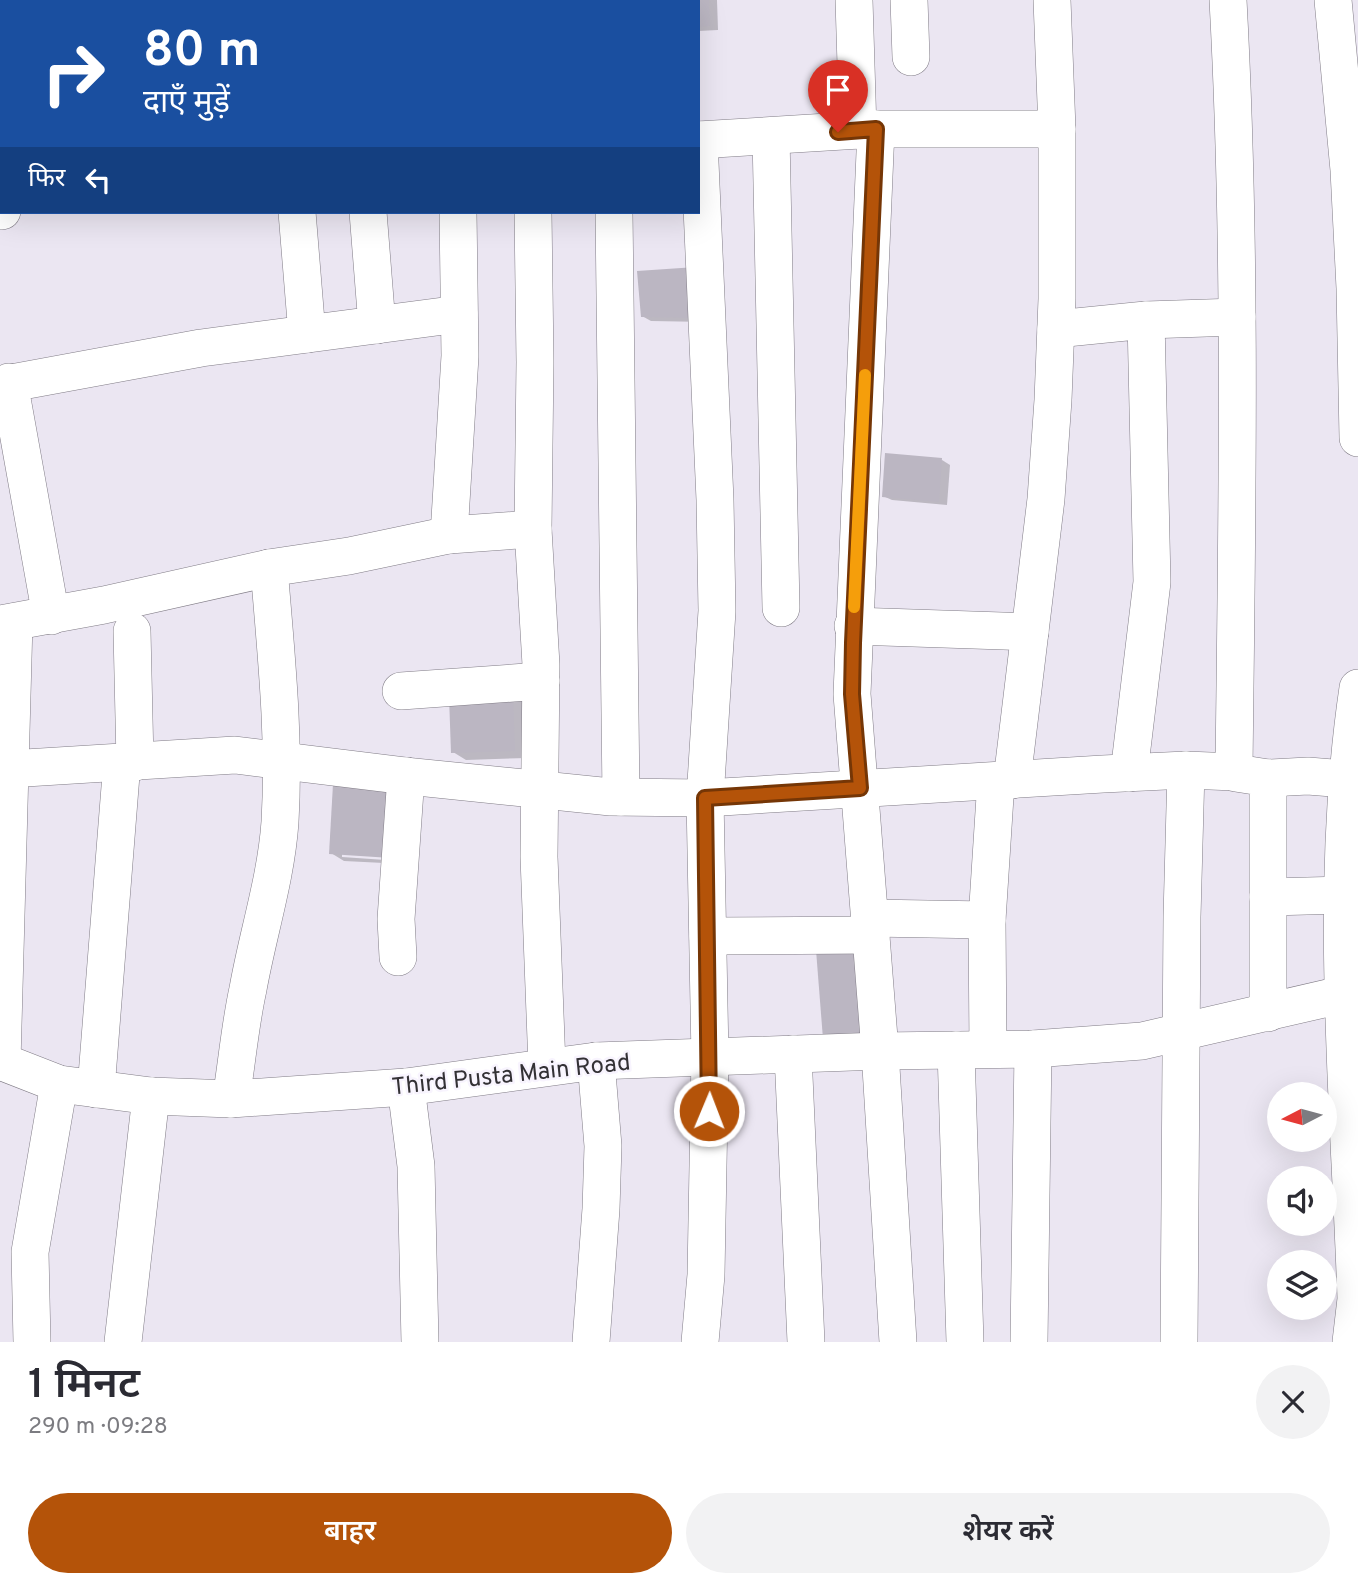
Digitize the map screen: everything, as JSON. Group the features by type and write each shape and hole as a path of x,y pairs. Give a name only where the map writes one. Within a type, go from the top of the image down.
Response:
{"street":[{"path":"854,0 867,130 852,694 880,1051 898,1342"},
{"path":"909,0 911,57"},
{"path":"965,1342 972,1050 1004,780 1030,632 1046,499 1056,329 1057,129 1052,0"},
{"path":"1227,0 1232,86 1252,775 1268,897 1268,1013"},
{"path":"1333,0 1348,54 1349,170 1357,288 1358,438"},
{"path":"700,140 867,130 1057,129"},
{"path":"771,136 782,608"},
{"path":"700,162 718,611 705,798 710,1057 706,1275 700,1342"},
{"path":"297,214 307,334"},
{"path":"368,214 377,326"},
{"path":"449,535 459,382 458,214"},
{"path":"533,214 533,529 541,681 538,790 547,1066"},
{"path":"614,214 621,797"},
{"path":"51,616 4,384 201,348 459,314"},
{"path":"1056,329 1146,320 1237,317"},
{"path":"1129,773 1152,582 1146,320"},
{"path":"1,1062 9,769 7,623 51,616 269,568 349,556 449,535 533,529"},
{"path":"231,1099 247,989 265,915 279,825 283,759 269,568"},
{"path":"853,626 1030,632"},
{"path":"96,1089 129,762 132,631"},
{"path":"401,691 541,681"},
{"path":"1351,1342 1356,1299 1349,888 1358,688"},
{"path":"9,769 235,755 538,790 621,797 705,798 1186,770 1352,779"},
{"path":"1179,1342 1182,917 1186,770"},
{"path":"398,957 396,919 406,776"},
{"path":"1268,897 1349,888"},
{"path":"708,936 987,920"},
{"name":"Third Pusta Main Road","path":"1,1062 59,1084 151,1096 231,1099 406,1087 596,1060 1033,1049 1142,1041 1350,993"},
{"path":"1028,1342 1033,1049"},
{"path":"793,1054 806,1342"},
{"path":"591,1342 603,1159 596,1060"},
{"path":"32,1342 30,1252 59,1084"},
{"path":"406,1087 416,1166 420,1342"},
{"path":"123,1342 151,1096"}],"building":[{"path":"700,0 709,0 710,26 700,27"},
{"path":"696,267 700,318 641,317 637,271"},
{"path":"885,453 942,458 939,502 882,497"},
{"path":"513,694 515,751 451,753 449,696"},
{"path":"333,784 396,788 391,858 329,854"},
{"path":"857,946 864,1036 823,1039 816,950"}],"slow traffic":[{"path":"854,607 865,375"}],"route":[{"path":"709,1111 705,798 860,788 852,694 853,643 876,129 838,132"}]}
